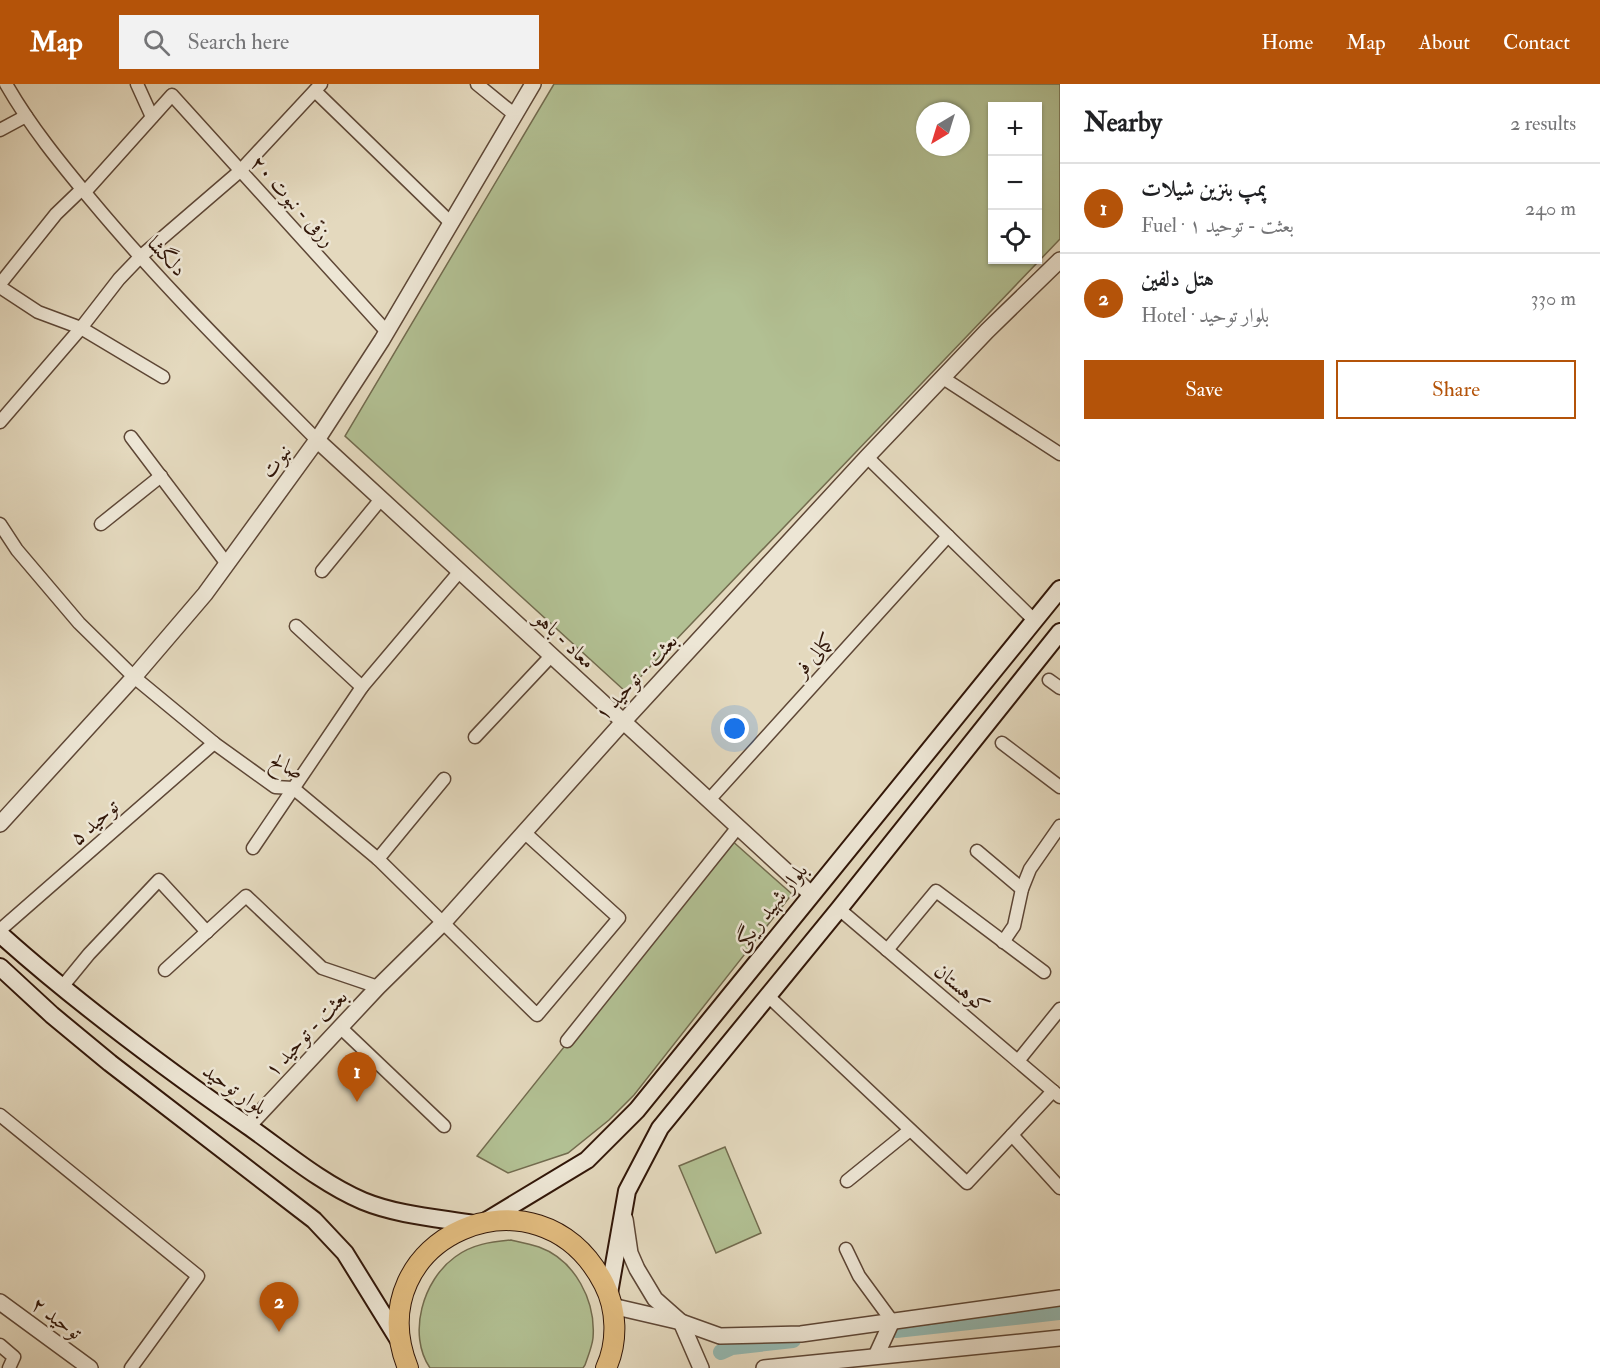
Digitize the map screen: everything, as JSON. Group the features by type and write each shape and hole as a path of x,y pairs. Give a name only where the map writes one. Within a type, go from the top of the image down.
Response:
{"highway":[{"path":"402,1358 399,1327 401,1304 415,1269 435,1246 460,1230 480,1222 517,1220 547,1227 573,1243 594,1265 610,1300 614,1326 613,1345 606,1368"}],"main road":[{"name":"بلوار شهید ریگی","path":"480,1222 587,1160 637,1110 1060,589"},
{"path":"610,1300 615,1246 627,1191 660,1128 839,909 1060,632"},
{"name":"بلوار توحید","path":"0,932 62,987 129,1041 310,1170 363,1201 390,1210 480,1222"},
{"path":"0,967 52,1015 110,1063 314,1220 345,1253 402,1358"}],"street":[{"name":"دلگشا","path":"6,84 26,116 83,190 140,257 317,440"},
{"path":"137,84 152,117 83,190 56,214 0,286 38,312 81,328 163,377"},
{"path":"477,84 515,115"},
{"name":"نبوت","path":"0,824 134,677 205,594 317,440 387,332 533,84"},
{"path":"0,422 81,328 105,295 140,257 240,171 318,87 452,223"},
{"name":"رزقی - نبوت ۲۰","path":"152,117 172,95 387,332"},
{"path":"0,130 26,116"},
{"name":"بعثت - توحید ۱","path":"248,1126 378,987 444,922 623,722 867,457 987,331 1060,260"},
{"path":"943,378 1060,454"},
{"path":"131,437 227,564"},
{"name":"معاد - باهو","path":"317,440 811,894"},
{"path":"867,457 1034,620"},
{"path":"102,524 161,476"},
{"path":"322,571 381,499"},
{"name":"صالح","path":"0,524 17,550 79,623 134,677 214,743 275,787 293,788 378,859 537,1015 619,918 524,832"},
{"name":"کمالی فر","path":"709,800 948,536"},
{"path":"253,848 362,687 460,572"},
{"path":"296,626 362,687"},
{"path":"475,736 551,656"},
{"path":"1049,680 1060,688"},
{"name":"توحید ۵","path":"0,932 214,743"},
{"path":"1002,743 1060,787"},
{"path":"378,859 444,779"},
{"path":"1003,942 1014,927 1022,889 1030,869 1060,826"},
{"path":"567,1041 738,827"},
{"path":"977,851 1022,889"},
{"path":"62,987 89,954 159,880 207,932"},
{"path":"887,950 936,891 1044,972"},
{"path":"165,970 246,896 322,968 378,987"},
{"name":"کوهستان","path":"839,909 1057,1094"},
{"path":"768,996 967,1183 1012,1135 1057,1094"},
{"path":"1018,1061 1060,1009"},
{"path":"341,1028 444,1126"},
{"path":"0,1115 198,1276 131,1368"},
{"path":"847,1181 910,1130"},
{"path":"1012,1135 1060,1188"},
{"path":"625,1207 630,1253 637,1269 655,1299 681,1322 701,1368"},
{"path":"846,1249 860,1276 892,1320"},
{"path":"610,1300 720,1336 801,1334 1060,1298"},
{"name":"توحید ۲","path":"0,1302 90,1368"},
{"path":"876,1356 892,1320"},
{"path":"764,1368 1060,1338"},
{"path":"0,1345 14,1357 9,1368"}],"green space":[{"path":"554,84 1060,84 1060,239 1042,258 1042,102 988,102 988,264 1036,264 626,692 345,436"},
{"path":"730,839 792,894 634,1095 609,1120 568,1153 508,1173 477,1156"},
{"path":"725,1147 761,1233 716,1253 679,1166"},
{"path":"511,1240 552,1253 573,1272 581,1284 587,1296 593,1324 592,1341 585,1365 583,1368 430,1368 423,1354 419,1324 427,1293 434,1279 455,1257 468,1249"}],"waterway":[{"path":"896,1330 1060,1312"},
{"path":"721,1352 732,1347 793,1340"}],"place":[{"name":"پمپ بنزین شیلات","path":"357,1102"},
{"name":"هتل دلفین","path":"279,1332"}]}
